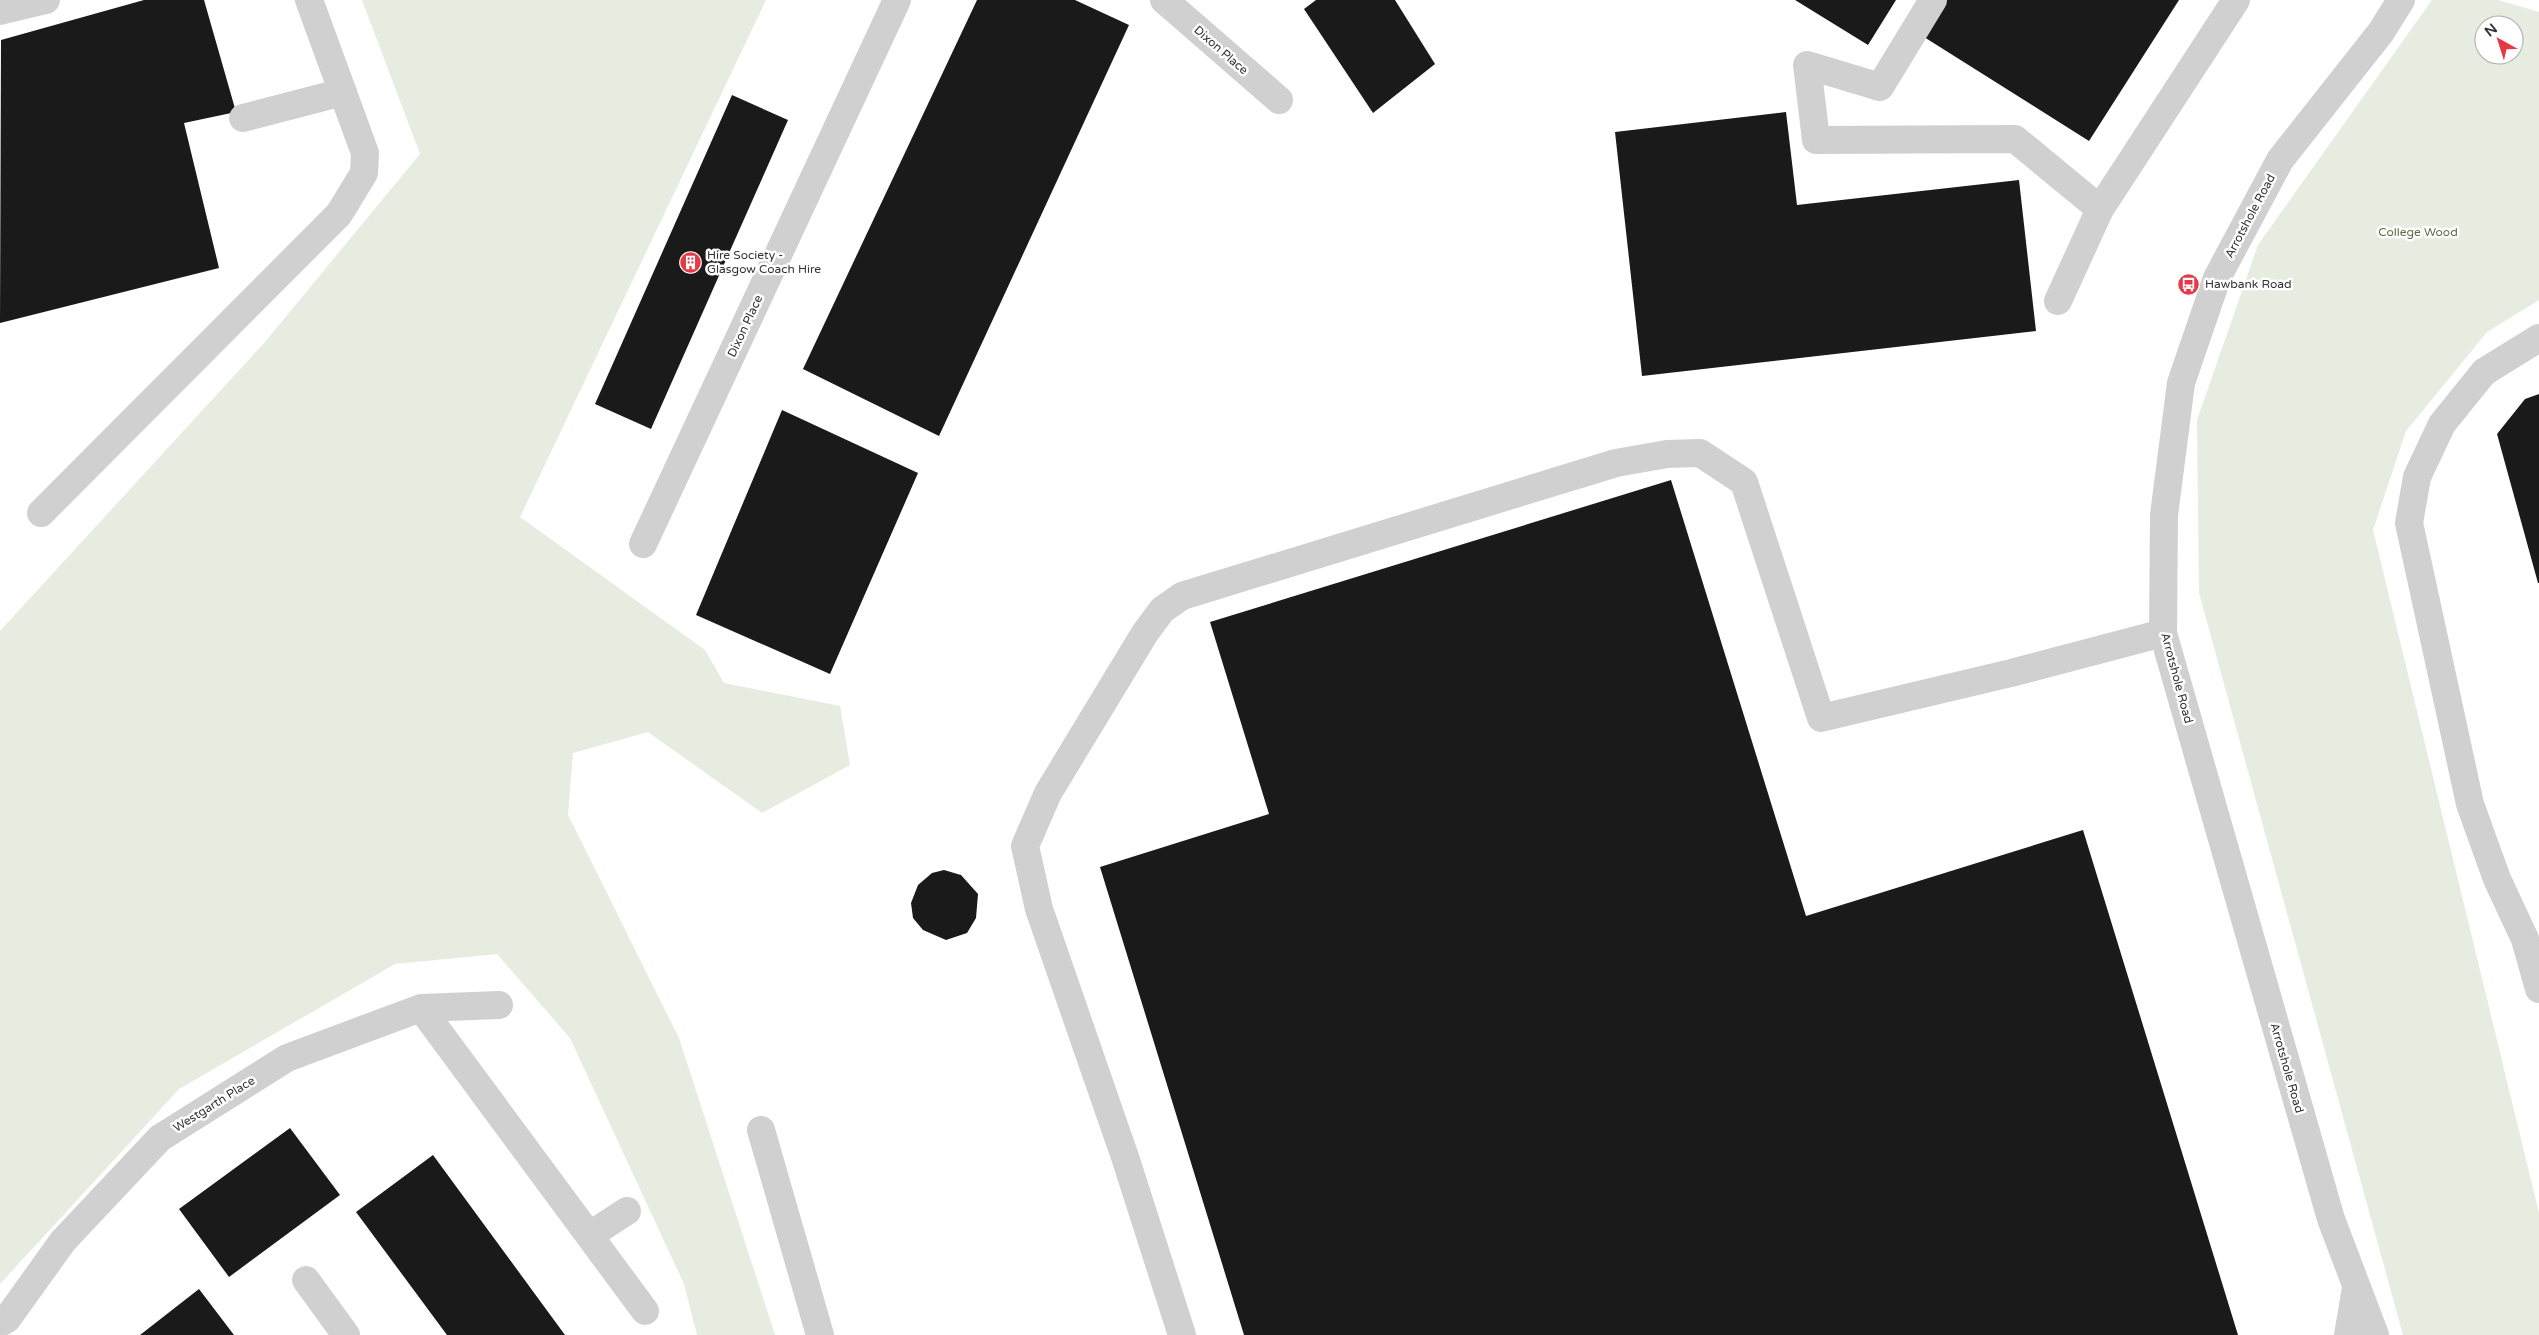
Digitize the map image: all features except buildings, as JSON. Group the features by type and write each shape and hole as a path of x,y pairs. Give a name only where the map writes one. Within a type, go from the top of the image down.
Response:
{"street":[{"path":"0,11 46,0"},
{"path":"40,512 339,214 364,173 365,153 309,0"},
{"name":"Dixon Place","path":"643,544 897,0"},
{"name":"Dixon Place","path":"1164,0 1279,100"},
{"path":"1933,0 1880,87 1806,65 1816,140 2015,139 2100,209"},
{"path":"2058,301 2100,209 2236,0"},
{"name":"Arrotshole Road","path":"2348,1335 2356,1286 2331,1218 2163,633 2164,515 2180,383 2217,278 2280,160 2381,32 2401,0"},
{"path":"244,118 343,92"},
{"path":"2539,338 2484,372 2442,424 2417,477 2409,524 2470,804 2497,879 2525,939 2539,989"},
{"path":"1182,1335 1126,1160 1039,909 1025,846 1048,793 1145,633 1162,610 1182,596 1616,463 1667,454 1700,453 1744,482 1821,718 2163,633"},
{"name":"Westgarth Place","path":"8,1325 63,1241 160,1138 287,1058 421,1008 499,1005"},
{"path":"421,1008 645,1310"},
{"path":"761,1130 820,1335"},
{"path":"590,1236 627,1211"},
{"path":"306,1280 346,1335"},
{"path":"2356,1286 2375,1335"}],"green space":[{"path":"362,0 766,0 520,517 705,650 724,683 840,706 850,765 762,813 648,732 573,753 568,815 679,1038 775,1335 697,1335 684,1284 570,1038 497,954 395,964 179,1089 0,1284 0,631 265,342 420,154"},
{"name":"College Wood","path":"2432,0 2498,0 2539,12 2539,300 2487,332 2406,431 2373,530 2539,1213 2539,1335 2403,1335 2199,593 2197,420 2258,245"}],"place":[{"name":"Hire Society - Glasgow Coach Hire","path":"691,262"},
{"name":"Hawbank Road","path":"2189,284"}]}
